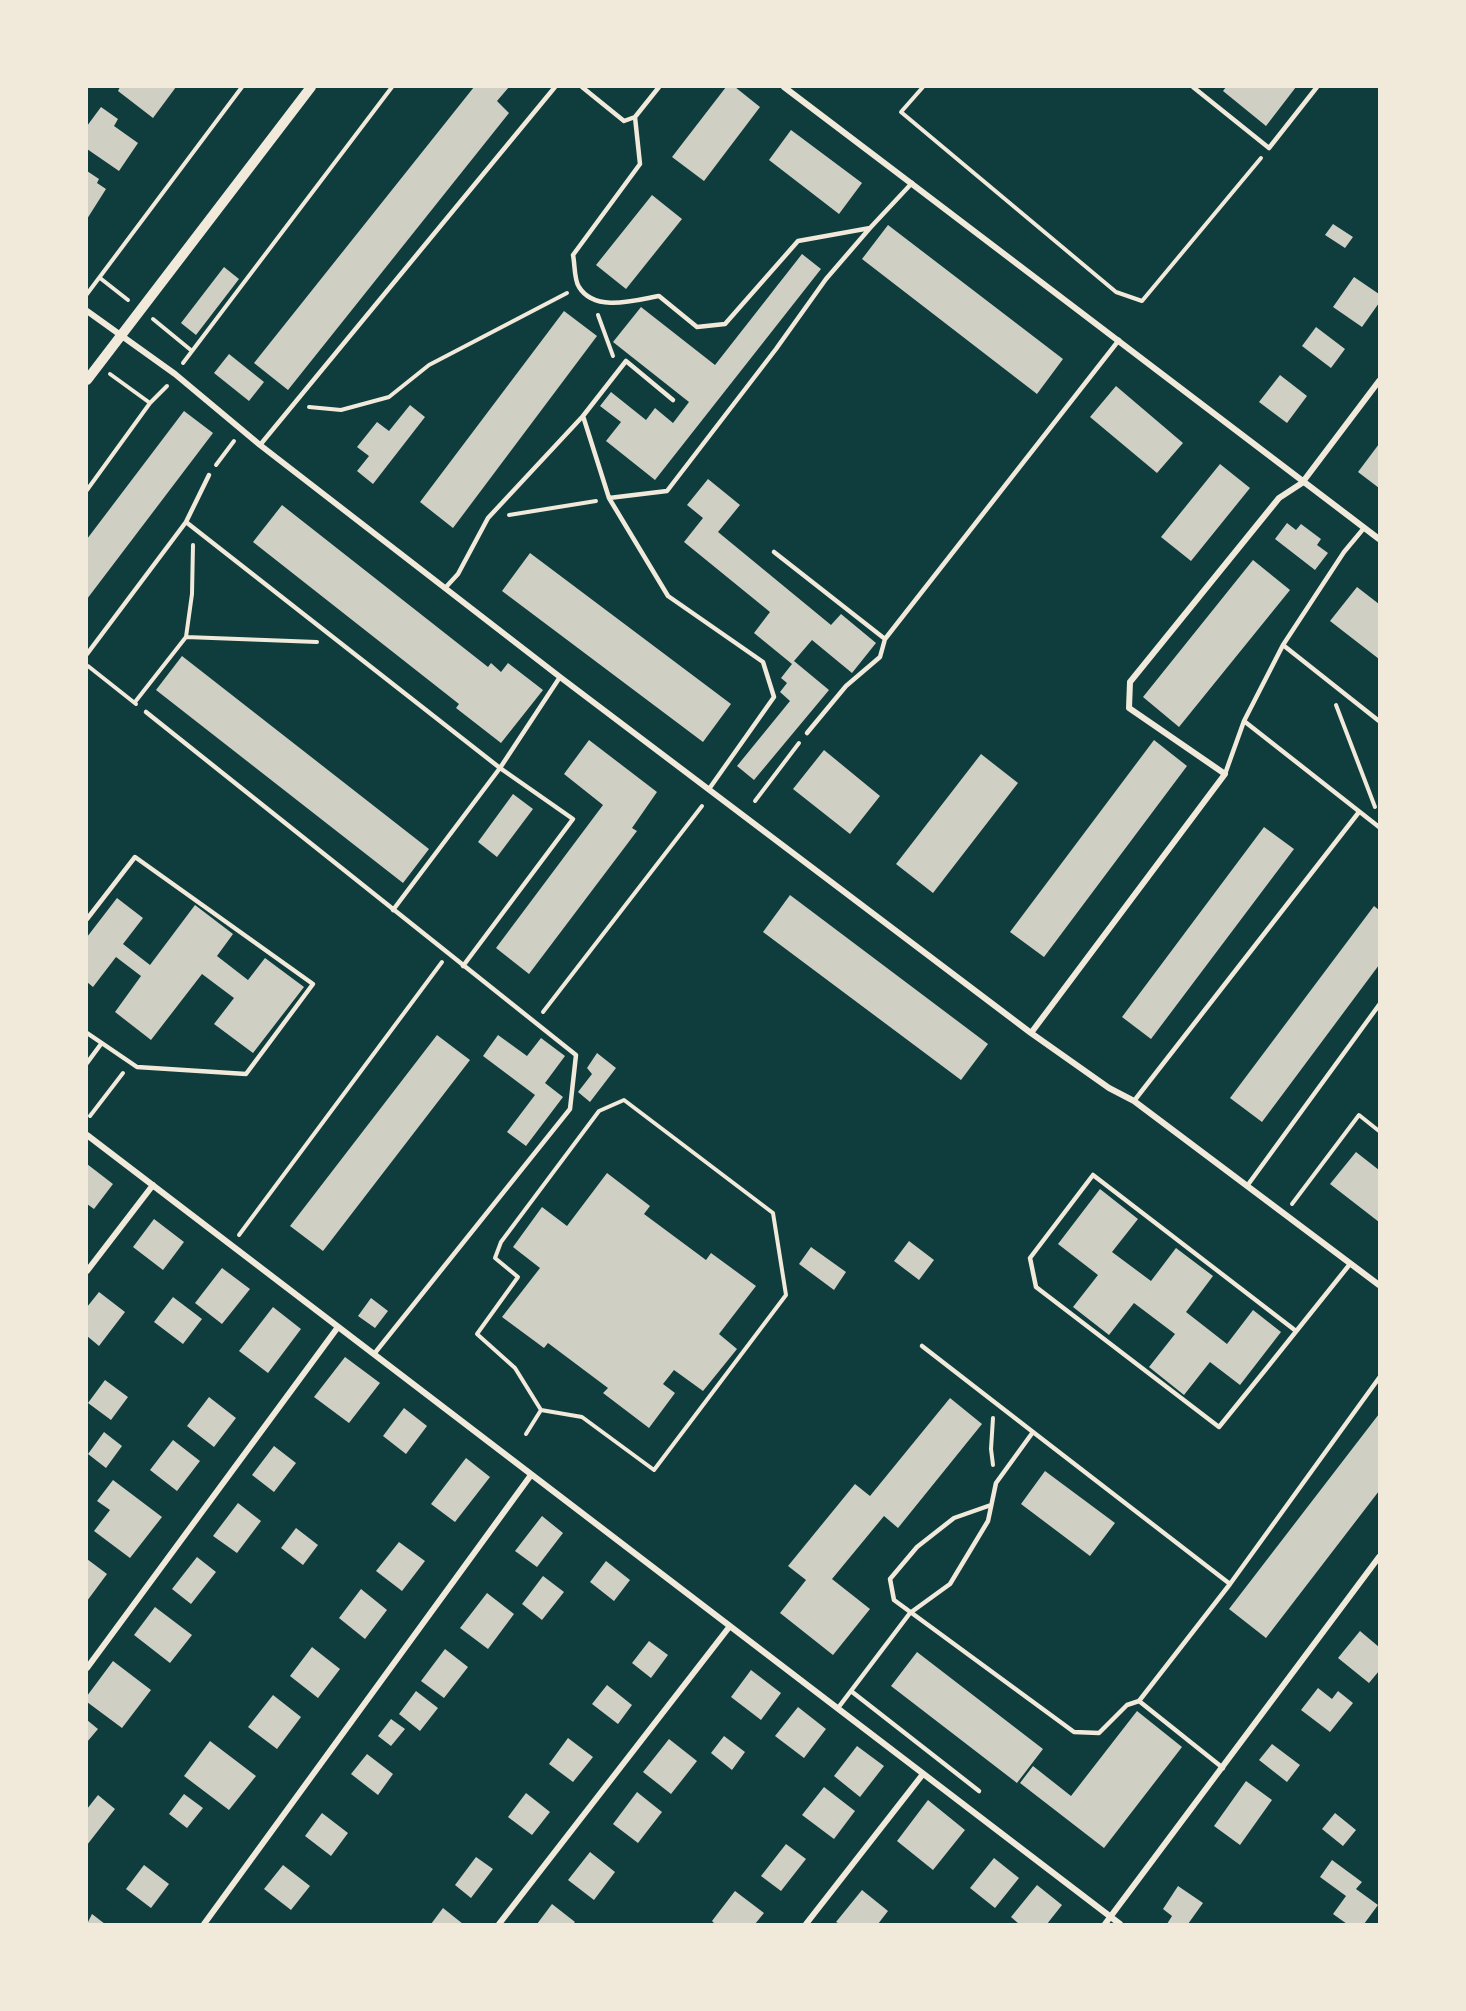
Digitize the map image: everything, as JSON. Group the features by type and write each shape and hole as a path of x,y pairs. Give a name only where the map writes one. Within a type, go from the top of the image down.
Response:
{"street":[{"path":"87,380 311,87"},
{"path":"784,87 1119,340 1302,483 1379,539"},
{"path":"87,311 175,374 260,445 560,677 1031,1033 1108,1088 1134,1101 1379,1285"},
{"path":"1031,1033 1225,774 1129,708 1130,682 1278,498 1302,483 1379,381"},
{"path":"87,1135 1120,1924"},
{"path":"87,1271 153,1185"},
{"path":"87,1668 338,1327"},
{"path":"204,1924 531,1474"},
{"path":"1105,1924 1379,1557"},
{"path":"499,1924 730,1626"},
{"path":"806,1924 923,1774"}],"lane":[{"path":"260,445 555,87"},
{"path":"582,87 624,121 635,117 658,87"},
{"path":"1193,87 1269,148 1317,87"},
{"path":"635,117 640,164 573,255 579,287 593,300 618,303 659,296 697,327 725,324 798,241 870,228"},
{"path":"609,498 667,491 776,349 826,279 912,183"},
{"path":"807,733 846,686 880,657 885,639 1119,340"},
{"path":"446,587 458,574 488,518 583,416 626,361 673,400"},
{"path":"583,416 609,498 668,596 763,662 774,697 709,789"},
{"path":"87,654 186,522 209,475"},
{"path":"186,522 500,768 573,819 464,966"},
{"path":"1225,774 1244,722 1283,645 1344,552 1364,528"},
{"path":"774,552 885,639"},
{"path":"1283,645 1379,721"},
{"path":"393,910 500,768 560,677"},
{"path":"146,712 576,1055 570,1109 374,1354"},
{"path":"1244,722 1379,827"},
{"path":"1134,1101 1359,812"},
{"path":"87,918 135,857 313,984 246,1074 137,1067 87,1033"},
{"path":"1247,1186 1379,1005"},
{"path":"87,1064 101,1044"},
{"path":"1296,1331 1093,1175 1030,1257 1036,1287 1219,1427 1296,1331 1350,1263"},
{"path":"922,1346 1230,1584"},
{"path":"991,1505 954,1518 917,1547 890,1579 894,1600 1074,1732 1099,1733 1127,1705 1139,1701 1230,1584 1379,1378"},
{"path":"838,1708 910,1613 950,1584 988,1521 996,1483 1033,1432"},
{"path":"851,1691 979,1791"},
{"path":"1139,1701 1223,1768"}],"path":[{"path":"87,294 242,87"},
{"path":"87,490 150,403 175,374 392,87"},
{"path":"924,87 901,112 1116,292 1142,301 1269,148"},
{"path":"293,406 341,410 390,397 429,365 579,287"},
{"path":"593,300 618,371"},
{"path":"98,365 150,403"},
{"path":"209,475 234,441"},
{"path":"488,518 550,511 609,498"},
{"path":"134,703 186,637 192,594 193,529"},
{"path":"186,637 343,643"},
{"path":"87,665 146,712"},
{"path":"1325,678 1379,816"},
{"path":"755,801 807,733"},
{"path":"535,1023 702,806"},
{"path":"231,1245 448,954"},
{"path":"90,1116 131,1063"},
{"path":"624,1100 773,1213 786,1295 654,1470 582,1417 541,1410 514,1368 477,1334 518,1277 495,1258 501,1242 599,1111 624,1100"},
{"path":"1285,1214 1359,1115 1379,1131"},
{"path":"984,1394 994,1416 991,1449 996,1483"},
{"path":"526,1434 541,1410"}],"building":[{"path":"120,87 176,87 153,118 118,91"},
{"path":"474,87 509,87 497,101 509,113 288,390 254,363"},
{"path":"726,87 735,87 760,107 704,181 672,157"},
{"path":"1226,87 1296,87 1266,126 1223,91"},
{"path":"101,107 118,119 114,126 138,143 119,171 87,149 87,126"},
{"path":"791,130 862,183 839,214 769,160"},
{"path":"87,171 99,179 97,183 106,189 87,219"},
{"path":"652,195 682,219 626,289 596,265"},
{"path":"1333,224 1353,237 1345,248 1325,235"},
{"path":"888,225 1063,359 1037,394 862,259"},
{"path":"802,254 821,269 655,480 606,441 621,422 600,406 611,392 646,420 655,408 673,423 689,402 613,342 641,307 715,365"},
{"path":"224,267 239,279 196,335 181,323"},
{"path":"1354,277 1379,294 1379,303 1362,327 1333,307"},
{"path":"564,311 597,336 453,528 420,502"},
{"path":"1316,327 1345,349 1331,368 1302,346"},
{"path":"229,354 264,382 249,401 214,373"},
{"path":"1280,375 1307,396 1287,423 1259,402"},
{"path":"1116,386 1183,443 1157,473 1090,417"},
{"path":"410,405 425,417 373,484 357,471 369,456 357,447 377,422 389,431"},
{"path":"184,411 213,433 87,599 87,539"},
{"path":"1379,444 1379,488 1358,472"},
{"path":"1220,464 1250,488 1191,561 1161,537"},
{"path":"708,479 740,505 718,532 831,625 841,614 876,643 852,673 812,640 794,661 829,690 754,780 737,766 790,701 780,692 787,683 781,678 792,664 754,633 770,612 684,542 703,518 687,505"},
{"path":"282,505 488,667 491,663 501,672 508,663 543,690 501,743 456,708 459,704 253,542"},
{"path":"1287,523 1296,530 1301,524 1321,539 1317,545 1328,553 1315,570 1275,539"},
{"path":"530,553 731,704 703,742 502,591"},
{"path":"1253,560 1290,590 1179,727 1143,697"},
{"path":"1357,587 1379,604 1379,659 1330,621"},
{"path":"182,656 429,849 403,883 156,690"},
{"path":"589,740 657,792 632,828 637,831 529,974 496,948 603,805 564,774"},
{"path":"1154,740 1187,766 1044,957 1010,932"},
{"path":"824,750 880,796 850,834 793,789"},
{"path":"981,754 1018,783 933,893 896,864"},
{"path":"513,794 533,809 497,857 478,842"},
{"path":"1264,827 1294,849 1151,1039 1122,1017"},
{"path":"790,895 988,1044 961,1080 763,932"},
{"path":"117,898 143,918 123,944 150,965 195,905 233,934 217,956 248,980 265,958 304,987 253,1053 214,1024 234,998 202,974 151,1040 115,1012 141,976 116,957 93,987 87,982 87,937"},
{"path":"1374,906 1379,910 1379,965 1262,1122 1230,1098"},
{"path":"437,1035 470,1060 323,1251 290,1226"},
{"path":"498,1035 527,1056 541,1038 565,1056 545,1083 563,1097 526,1146 507,1132 535,1095 483,1056"},
{"path":"597,1053 616,1068 590,1102 578,1092 592,1074 587,1068"},
{"path":"1356,1152 1379,1170 1379,1222 1330,1184"},
{"path":"87,1164 113,1184 94,1209 87,1204"},
{"path":"607,1173 650,1206 644,1214 706,1260 711,1253 756,1286 719,1334 737,1349 703,1391 674,1370 663,1384 675,1393 649,1428 603,1393 608,1388 548,1343 544,1348 502,1317 540,1268 513,1247 542,1207 567,1226"},
{"path":"1100,1189 1138,1219 1112,1252 1151,1281 1176,1248 1213,1276 1186,1312 1227,1344 1253,1310 1281,1332 1240,1385 1210,1362 1184,1395 1149,1367 1175,1334 1134,1303 1109,1335 1073,1307 1098,1275 1058,1244"},
{"path":"154,1219 184,1242 163,1270 133,1247"},
{"path":"909,1241 934,1260 919,1280 894,1261"},
{"path":"811,1247 846,1272 834,1290 799,1264"},
{"path":"222,1268 250,1289 222,1324 195,1303"},
{"path":"99,1292 125,1312 99,1346 87,1336 87,1307"},
{"path":"173,1297 202,1319 183,1344 154,1322"},
{"path":"371,1298 388,1311 375,1328 358,1316"},
{"path":"273,1307 301,1329 268,1373 239,1351"},
{"path":"345,1357 380,1383 349,1423 314,1397"},
{"path":"105,1380 128,1397 111,1420 88,1403"},
{"path":"209,1397 236,1418 214,1447 187,1426"},
{"path":"950,1398 982,1424 898,1528 884,1516 832,1579 870,1609 833,1655 780,1613 806,1580 788,1566 855,1484 870,1496"},
{"path":"404,1408 427,1426 406,1454 383,1436"},
{"path":"1379,1414 1379,1491 1266,1638 1229,1609"},
{"path":"104,1432 122,1446 106,1468 88,1454"},
{"path":"173,1440 200,1461 177,1491 150,1470"},
{"path":"274,1446 296,1463 274,1492 252,1475"},
{"path":"466,1458 490,1477 455,1522 431,1504"},
{"path":"1045,1471 1115,1523 1090,1556 1021,1504"},
{"path":"113,1480 162,1517 130,1558 94,1531 110,1510 97,1501"},
{"path":"238,1503 261,1521 237,1553 213,1536"},
{"path":"542,1516 563,1533 537,1567 515,1551"},
{"path":"296,1528 318,1545 303,1565 281,1548"},
{"path":"399,1542 425,1561 402,1591 376,1571"},
{"path":"197,1557 216,1572 191,1604 172,1589"},
{"path":"87,1559 107,1574 87,1601"},
{"path":"606,1561 630,1580 614,1601 590,1582"},
{"path":"543,1576 564,1592 542,1620 522,1604"},
{"path":"361,1589 387,1610 365,1639 339,1618"},
{"path":"487,1593 514,1614 488,1649 460,1628"},
{"path":"155,1607 192,1635 170,1663 134,1635"},
{"path":"1360,1631 1379,1647 1379,1671 1369,1683 1338,1658"},
{"path":"649,1641 668,1655 651,1678 632,1663"},
{"path":"312,1647 340,1669 318,1698 290,1676"},
{"path":"445,1649 468,1667 444,1698 421,1681"},
{"path":"917,1652 1043,1749 1017,1783 891,1686"},
{"path":"113,1661 151,1690 122,1728 87,1702 87,1696"},
{"path":"751,1670 781,1693 761,1720 731,1697"},
{"path":"607,1685 632,1705 618,1724 592,1704"},
{"path":"1318,1688 1332,1699 1338,1691 1353,1703 1330,1732 1301,1710"},
{"path":"416,1691 438,1708 420,1731 399,1714"},
{"path":"273,1695 301,1717 277,1749 248,1727"},
{"path":"798,1707 826,1729 804,1758 775,1736"},
{"path":"1137,1711 1182,1747 1104,1848 1020,1783 1033,1766 1071,1796"},
{"path":"391,1719 405,1729 391,1746 378,1736"},
{"path":"87,1720 98,1729 87,1742"},
{"path":"724,1736 745,1752 732,1770 711,1753"},
{"path":"568,1738 593,1757 573,1782 549,1764"},
{"path":"669,1739 697,1761 671,1794 643,1772"},
{"path":"210,1741 256,1776 229,1810 184,1776"},
{"path":"1272,1744 1300,1765 1287,1782 1259,1760"},
{"path":"857,1746 884,1766 860,1797 834,1776"},
{"path":"367,1754 393,1774 378,1795 351,1774"},
{"path":"1246,1781 1272,1800 1240,1845 1214,1826"},
{"path":"824,1787 855,1811 834,1839 802,1815"},
{"path":"637,1792 662,1812 638,1843 613,1824"},
{"path":"526,1793 550,1812 532,1835 508,1817"},
{"path":"184,1794 203,1808 187,1828 169,1814"},
{"path":"98,1795 115,1809 87,1845 87,1809"},
{"path":"928,1800 965,1830 933,1870 897,1841"},
{"path":"322,1813 348,1833 331,1856 305,1836"},
{"path":"1335,1813 1356,1830 1343,1846 1322,1829"},
{"path":"786,1844 806,1859 781,1891 761,1876"},
{"path":"590,1852 615,1872 594,1900 568,1880"},
{"path":"476,1857 493,1869 471,1898 455,1885"},
{"path":"994,1858 1019,1878 995,1908 970,1888"},
{"path":"1332,1860 1362,1882 1356,1889 1378,1905 1364,1924 1347,1924 1333,1914 1346,1896 1320,1877"},
{"path":"144,1865 169,1884 151,1908 126,1889"},
{"path":"283,1865 310,1886 291,1910 264,1889"},
{"path":"1037,1885 1062,1905 1047,1924 1019,1924 1011,1917"},
{"path":"1178,1886 1203,1903 1188,1924 1167,1924 1172,1916 1163,1909"},
{"path":"862,1890 888,1911 878,1924 840,1924 836,1922"},
{"path":"735,1891 764,1913 755,1924 715,1924 712,1921"},
{"path":"552,1904 575,1922 573,1924 537,1924"},
{"path":"443,1908 463,1924 431,1924"},
{"path":"92,1914 105,1924 87,1924"}]}
